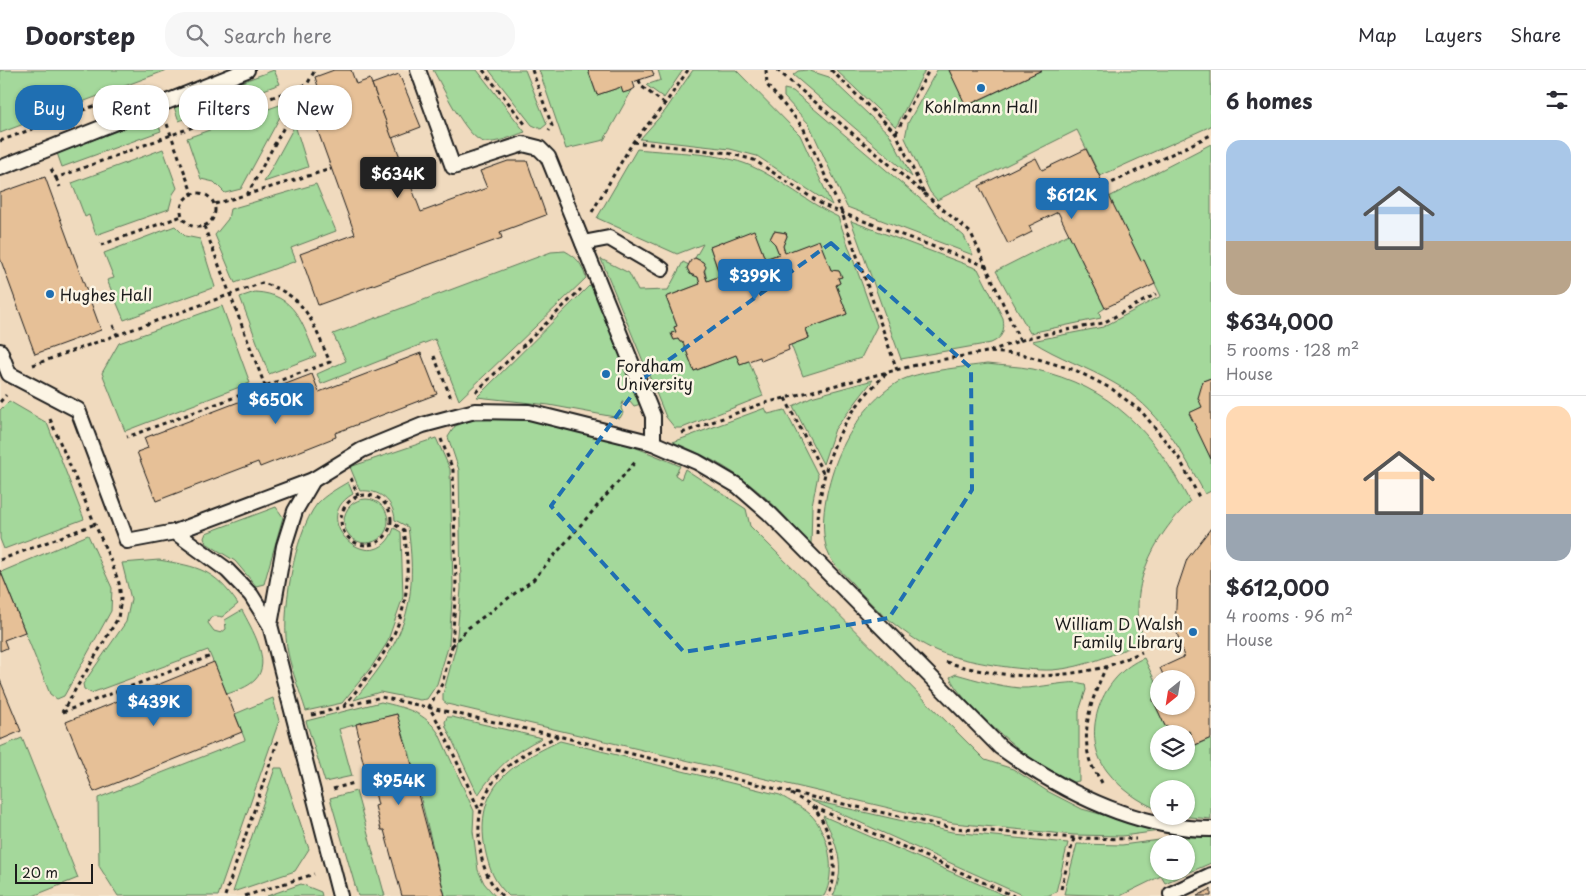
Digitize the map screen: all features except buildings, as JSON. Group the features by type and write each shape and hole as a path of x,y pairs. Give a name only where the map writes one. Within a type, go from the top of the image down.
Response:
{"lane":[{"path":"169,101 247,70"},
{"path":"418,70 453,167 523,144 539,148 548,157 653,416 653,443"},
{"path":"0,168 97,130"},
{"path":"580,237 609,238 662,269"},
{"path":"0,351 9,374 78,410 127,541 176,532 314,480 362,450 428,423 475,411 529,412 653,443 697,462 738,486 769,513 1000,747 1030,768 1077,794 1122,813 1161,823 1211,829"},
{"path":"270,625 284,546 295,511 314,480"},
{"path":"176,532 227,570 251,595 270,625 340,896"},
{"path":"1171,894 1211,875"}],"path":[{"path":"247,195 315,70"},
{"path":"484,70 530,130 539,148"},
{"path":"532,70 552,126 539,148"},
{"path":"580,237 592,211 633,142 665,104 688,70"},
{"path":"766,70 767,85 803,127 842,213 897,370"},
{"path":"777,70 970,233 1020,341"},
{"path":"831,70 896,133 925,195"},
{"path":"896,133 929,70"},
{"path":"639,80 641,86 665,104"},
{"path":"56,178 308,84"},
{"path":"0,141 93,106"},
{"path":"169,129 192,193"},
{"path":"1104,186 1211,135"},
{"path":"633,142 728,153 754,160 823,205 986,266"},
{"path":"49,164 60,187"},
{"path":"215,204 332,170"},
{"path":"198,192 208,196 215,204 215,215 204,226 192,226 182,216 183,201 192,193 198,192"},
{"path":"100,245 182,216"},
{"path":"204,226 265,386"},
{"path":"450,418 596,275"},
{"path":"9,374 262,283 276,287 292,296 306,308 330,362 127,437"},
{"path":"452,646 468,628 533,580 653,443 761,404 928,362 987,352 1020,341 1103,323 1156,294"},
{"path":"113,325 117,335"},
{"path":"987,352 1021,354 1051,362 1075,370 1112,388 1142,412 1179,458 1199,498"},
{"path":"434,356 453,404 450,418"},
{"path":"817,562 818,508 829,454 839,431 869,390 889,372"},
{"path":"0,389 15,398"},
{"path":"0,402 8,393"},
{"path":"785,398 824,475"},
{"path":"44,415 52,420 119,583 121,599 118,618 62,712 211,656"},
{"path":"428,423 443,442 453,470 456,585 452,646 442,684 429,707"},
{"path":"344,706 376,667 401,621 406,598 407,550 404,530 392,523 387,506 381,500 366,495 351,500 342,512 340,520 345,535 351,541 368,546 384,539 392,523"},
{"path":"0,560 95,524"},
{"path":"944,662 996,674 1049,677 1106,667 1142,652"},
{"path":"1103,784 1089,760 1086,732 1091,698 1106,667"},
{"path":"225,896 284,721 381,697 558,736 789,792 953,828 1074,838 1139,839"},
{"path":"429,707 441,727 480,812"},
{"path":"502,896 489,879 481,856 478,832 483,798 506,767 528,751 558,736"},
{"path":"329,790 354,783"},
{"path":"789,792 814,808 1014,896"},
{"path":"814,808 826,831 834,855 834,874 828,896"},
{"path":"1061,889 1074,838"},
{"path":"245,896 332,868"}],"highlighted area":[{"path":"831,243 971,368 972,490 889,618 684,652 551,506 645,377"}],"shaded area":[{"name":"Fordham University","path":"0,70 1211,70 1211,896 0,896"}],"green space":[{"path":"0,70 167,70 127,85 93,85 93,98 83,102 83,85 15,85 15,127 0,133"},
{"path":"274,70 280,84 268,88 268,85 233,85"},
{"path":"433,70 477,70 525,132 494,142 484,142 477,138 463,122"},
{"path":"489,70 525,70 547,124 541,129 532,125"},
{"path":"539,70 588,70 597,95 621,87 623,92 632,90 604,140 566,149"},
{"path":"658,70 683,70 664,98 646,85 661,80"},
{"path":"693,70 736,70 800,135 832,205 757,156 730,149 640,139 665,111"},
{"path":"807,70 829,77 890,135 912,177 793,75 798,71"},
{"path":"836,70 925,70 896,127"},
{"path":"937,70 949,70 967,106 1042,70 1211,70 1211,126 1100,176 1077,130 937,200 930,192 905,138 908,123"},
{"path":"784,89 793,91 964,236 973,255 847,207 809,124 784,97"},
{"path":"179,105 179,121 174,107"},
{"path":"278,106 278,121 241,189 225,193 214,182 201,179 187,138 209,130 268,130 268,109"},
{"path":"120,130 161,131 62,167 57,153"},
{"path":"292,130 297,130 308,167 264,182"},
{"path":"1211,144 1211,378 1203,381 1202,407 1190,413 1211,459 1211,491 1205,494 1178,446 1144,404 1114,383 1032,341 1103,327 1161,296 1109,197"},
{"path":"163,149 177,188 173,194 169,209 96,235 89,215 85,217 72,183"},
{"path":"637,149 696,154 739,161 762,171 838,217 877,326 861,358 803,376 791,345 809,338 806,329 847,314 836,285 840,283 838,278 842,277 839,271 831,270 819,241 785,253 783,246 787,236 786,233 774,231 770,239 775,244 779,254 765,259 754,231 710,247 720,276 707,281 703,262 695,258 703,244 677,254 597,218"},
{"path":"316,184 336,231 291,248 296,261 235,283 215,235 228,219 230,209"},
{"path":"851,221 978,269 1003,318 1004,326 1001,336 991,343 901,359"},
{"path":"175,226 185,236 200,239 215,287 124,320 107,280 114,278 104,253"},
{"path":"1069,234 1105,308 1099,312 1101,318 1030,333 996,271"},
{"path":"565,251 579,262 586,278 459,400 435,339 321,384 317,374 346,361 333,334 551,252"},
{"path":"601,259 629,273 638,291 668,290 683,262 689,265 687,268 690,274 698,277 700,284 666,297 677,326 674,327 676,332 671,334 674,340 678,339 680,342 683,342 694,371 736,355 740,364 749,361 763,396 682,428 675,428 666,417"},
{"path":"592,283 641,404 634,406 630,401 623,402 621,408 623,413 620,418 549,405 477,397"},
{"path":"255,292 280,298 289,305 301,322 316,356 269,374 240,297"},
{"path":"222,306 250,383 125,431 102,373 119,343"},
{"path":"987,364 1033,369 1061,377 1086,388 1108,401 1128,416 1145,434 1176,477 1190,502 1165,531 1154,548 1146,566 1138,604 1139,623 1145,641 1088,663 1064,669 1040,670 962,659 926,646 891,622 837,567 830,557 826,547 823,523 826,498 840,453 868,407 887,389 906,378 941,370"},
{"path":"873,380 835,429 823,464 793,406 811,397"},
{"path":"9,401 47,423 84,519 4,549 0,539 0,410"},
{"path":"765,408 768,414 785,410 818,475 812,505 811,546 765,497 749,484 715,462 673,442"},
{"path":"524,419 569,427 626,444 680,466 675,475 681,479 685,469 746,509 750,526 985,760 1013,769 1047,791 1082,809 1160,831 1122,836 1074,835 953,823 447,704 443,701 443,694 456,646 461,589 459,470 448,437 455,426 473,420"},
{"path":"436,438 450,469 453,586 449,644 437,684 427,699 420,700 380,692 354,700 385,659 404,621 409,601 411,555 408,527 395,520 392,507 379,494 360,491 350,467"},
{"path":"348,482 353,494 340,505 337,518 340,531 349,541 360,548 373,549 385,543 394,528 401,532 403,597 387,643 372,666 342,703 306,711 288,653 286,637 291,576 302,534 309,517 320,501"},
{"path":"362,499 370,499 382,505 388,521 382,537 370,543 362,543 350,537 344,525 344,517 350,505"},
{"path":"276,507 283,517 264,584 256,586 235,561 206,543 204,538 206,533"},
{"path":"88,535 112,588 111,611 64,696 57,699 50,694 1,572"},
{"path":"159,560 185,565 204,572 221,583 229,592 238,604 222,617 211,617 208,623 214,631 221,633 226,629 225,620 242,610 255,635 261,655 260,673 255,680 227,694 208,650 91,693 84,689 83,684 126,622 131,599 122,563"},
{"path":"1144,658 1150,670 1150,715 1160,715 1165,725 1150,725 1150,770 1195,770 1195,743 1196,745 1211,738 1211,819 1195,818 1195,780 1150,780 1150,806 1130,794 1107,771 1099,756 1095,740 1095,723 1099,706 1117,677 1129,666"},
{"path":"956,674 980,681 1020,688 1071,683 1085,684 1086,690 1079,711 1079,781 1073,782 1040,764 1001,735 975,710 955,686 950,677"},
{"path":"273,698 279,721 218,896 118,896 99,866 98,798 245,740 235,714"},
{"path":"381,702 414,712 428,721 439,734 474,811 473,831 478,870 484,883 495,896 445,896 409,751 407,751 397,714 339,729 352,776 325,782 306,721"},
{"path":"447,717 542,738 514,755 498,769 478,795 446,727"},
{"path":"22,738 78,878 33,896 0,896 0,747"},
{"path":"560,741 780,795 810,814 822,831 829,853 830,865 828,887 824,896 509,896 496,880 488,863 483,828 485,810 491,794 511,769"},
{"path":"275,768 282,768 309,849 295,871 233,892"},
{"path":"356,791 385,896 358,896 330,798"},
{"path":"810,800 952,832 1068,843 1056,892 1047,896 1024,896"},
{"path":"823,816 1006,896 833,896 839,875 838,855 836,845"},
{"path":"1195,837 1211,837 1211,863 1195,870"},
{"path":"1150,841 1150,880 1153,880 1120,896 1064,894 1077,844 1122,845"},
{"path":"301,884 321,892 322,896 267,896"}],"place":[{"name":"Kohlmann Hall","path":"981,88"},
{"name":"Hughes Hall","path":"50,294"},
{"name":"Fordham University","path":"606,374"},
{"name":"William D Walsh Family Library","path":"1193,632"}]}
